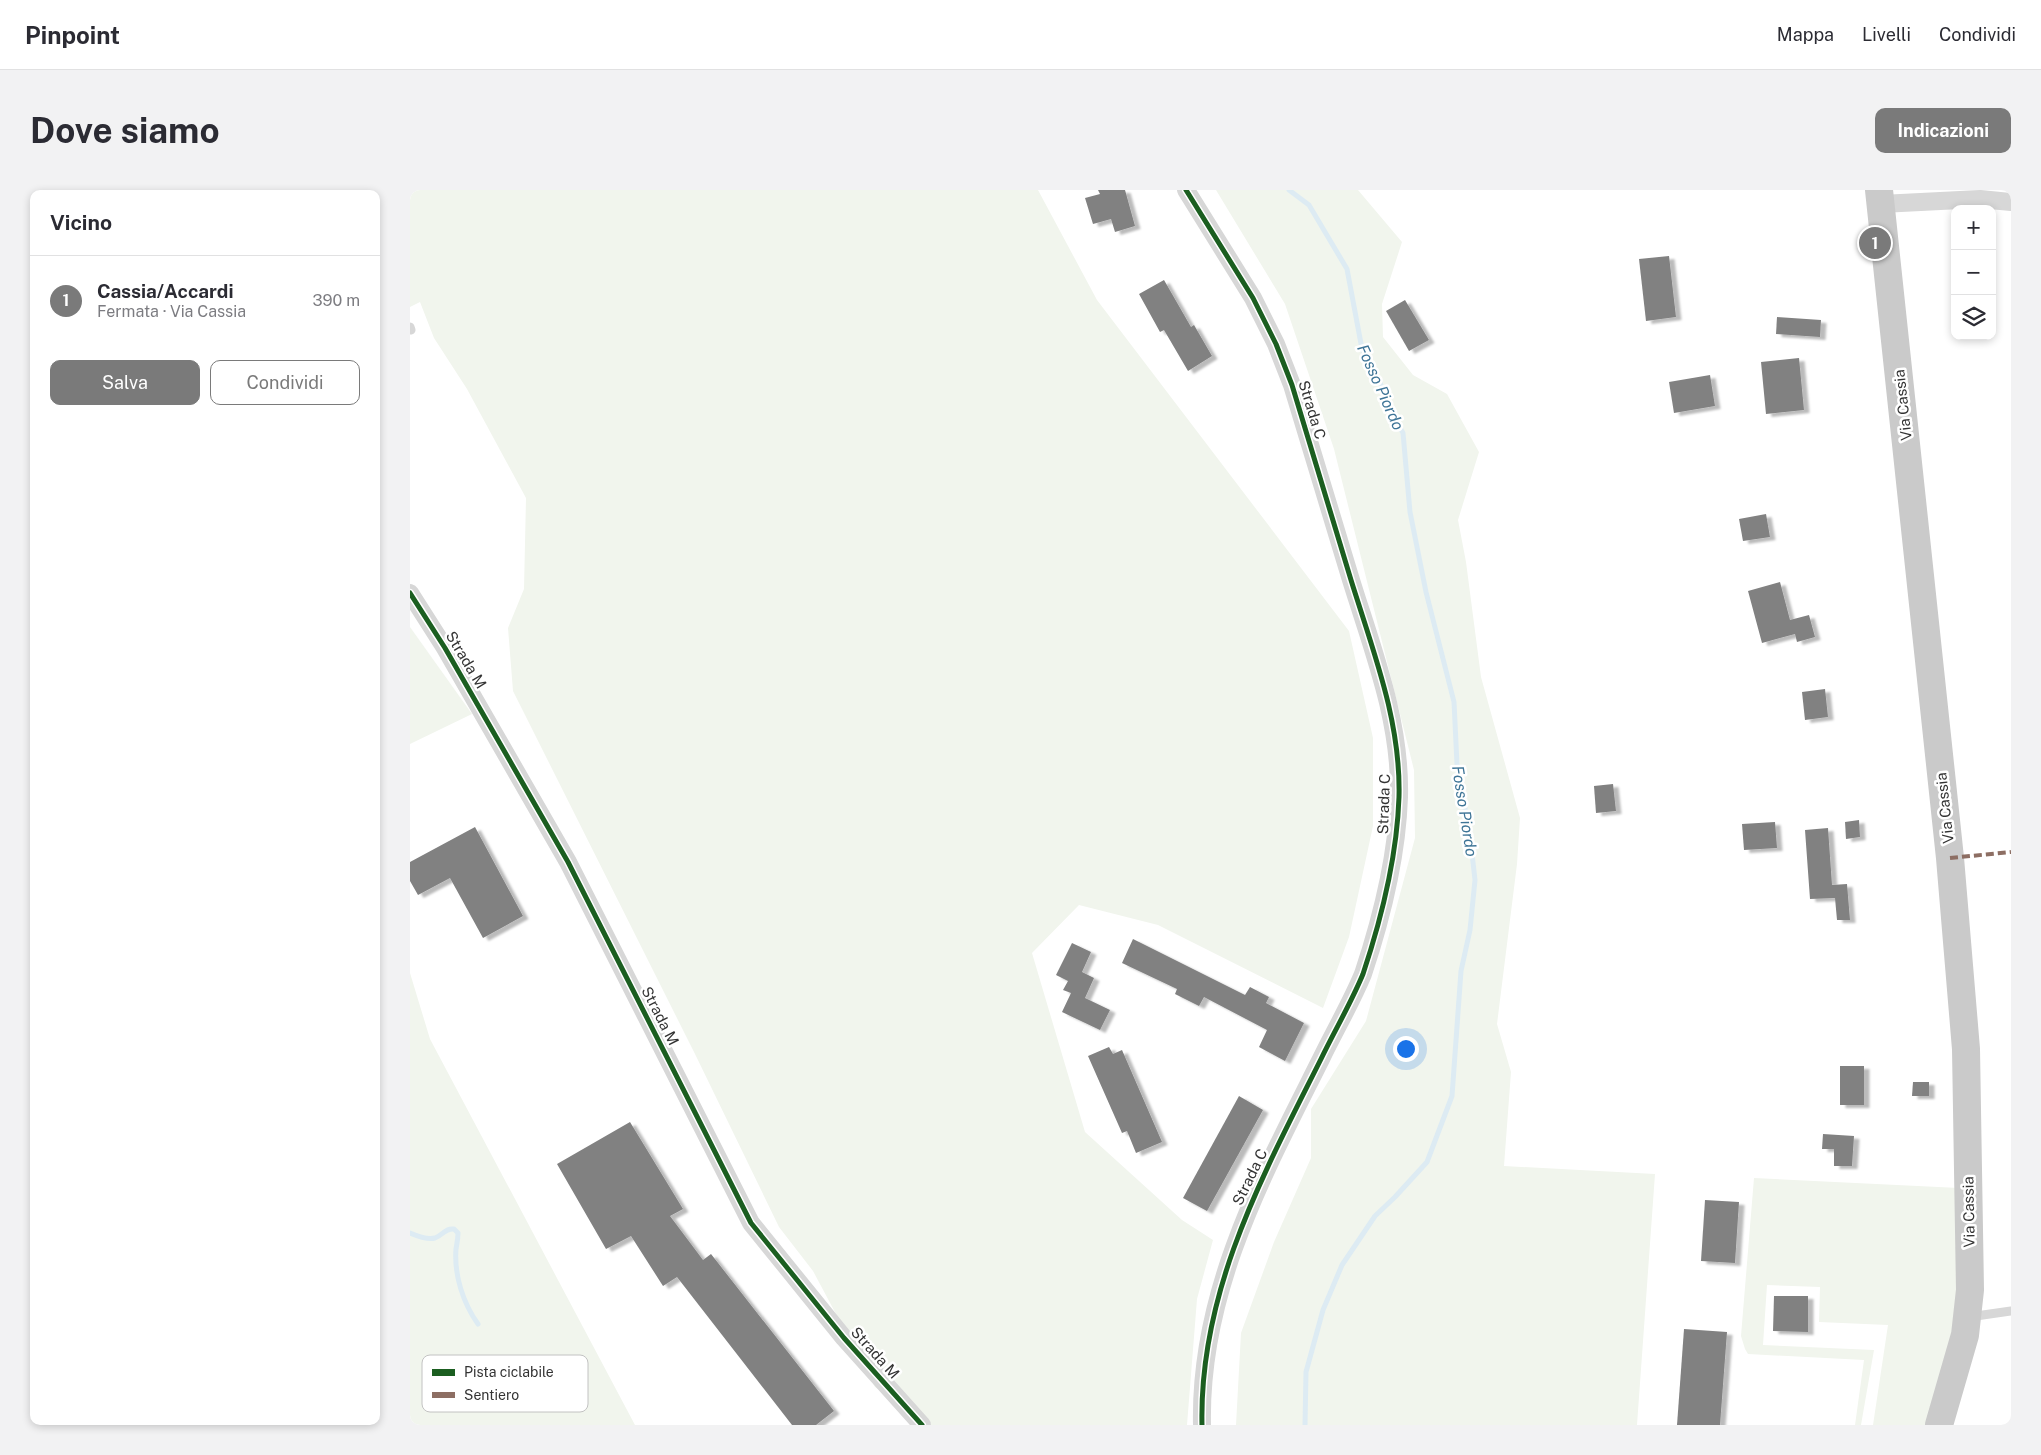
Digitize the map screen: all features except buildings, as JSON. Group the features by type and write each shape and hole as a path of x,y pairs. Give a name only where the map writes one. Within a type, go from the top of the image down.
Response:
{"main road":[{"name":"Via Cassia","path":"1880,197 1945,810 1960,963 1966,1059 1971,1275 1968,1317 1939,1425"}],"street":[{"name":"Strada C","path":"1186,190 1253,298 1276,344 1292,385 1384,681 1395,740 1399,796 1394,855 1371,951 1363,974 1246,1216 1216,1300 1208,1335 1202,1395 1202,1425"},
{"path":"1880,197 1980,199 2011,202"},
{"name":"Strada M","path":"410,593 445,648 568,862 751,1223 844,1338 922,1425"}],"lane":[{"path":"1968,1317 2011,1311"}],"shaded area":[{"path":"410,190 1038,190 1097,300 1349,631 1373,738 1373,826 1349,937 1323,1008 1158,925 1079,905 1032,953 1085,1132 1182,1220 1213,1240 1197,1299 1187,1425 927,1425 875,1387 813,1271 779,1227 695,1054 513,691 508,628 524,589 526,498 467,389 434,338 420,302 410,307"},
{"path":"1216,190 1358,190 1402,242 1382,304 1383,337 1413,375 1447,394 1479,452 1458,520 1466,562 1481,677 1520,818 1517,864 1497,1024 1511,1072 1504,1166 1655,1174 1637,1425 1236,1425 1241,1333 1274,1242 1311,1158 1311,1109 1366,1021 1415,838 1414,770 1334,449 1285,304"},
{"path":"410,627 472,714 410,744"},
{"path":"410,973 430,1039 635,1425 410,1425"},
{"path":"1754,1178 1959,1188 1956,1320 1929,1425 1873,1425 1888,1325 1819,1322 1820,1287 1767,1285 1763,1345 1874,1350 1861,1425 1855,1425 1864,1360 1748,1354 1741,1336"}],"waterway":[{"name":"Fosso Piordo","path":"1289,190 1309,205 1347,269 1362,349 1380,383 1390,410 1403,433 1410,512 1426,592 1454,702 1457,764 1470,836 1475,880 1470,930 1461,971 1452,1096 1427,1162 1375,1216 1342,1265 1323,1310 1306,1372 1305,1425"},
{"path":"410,1233 429,1238 435,1238 451,1229 458,1233 456,1249 458,1279 464,1298 478,1324"}],"marked path":[{"path":"1950,858 2011,852"}],"cycle path":[{"path":"1186,190 1253,298 1276,344 1292,385 1384,687 1395,741 1399,797 1392,864 1376,931 1363,974 1257,1190 1223,1281 1211,1328 1204,1376 1202,1425"},
{"path":"410,593 445,648 568,862 751,1223 844,1338 922,1425"}],"place":[{"name":"Cassia/Accardi","path":"1875,243"}]}
